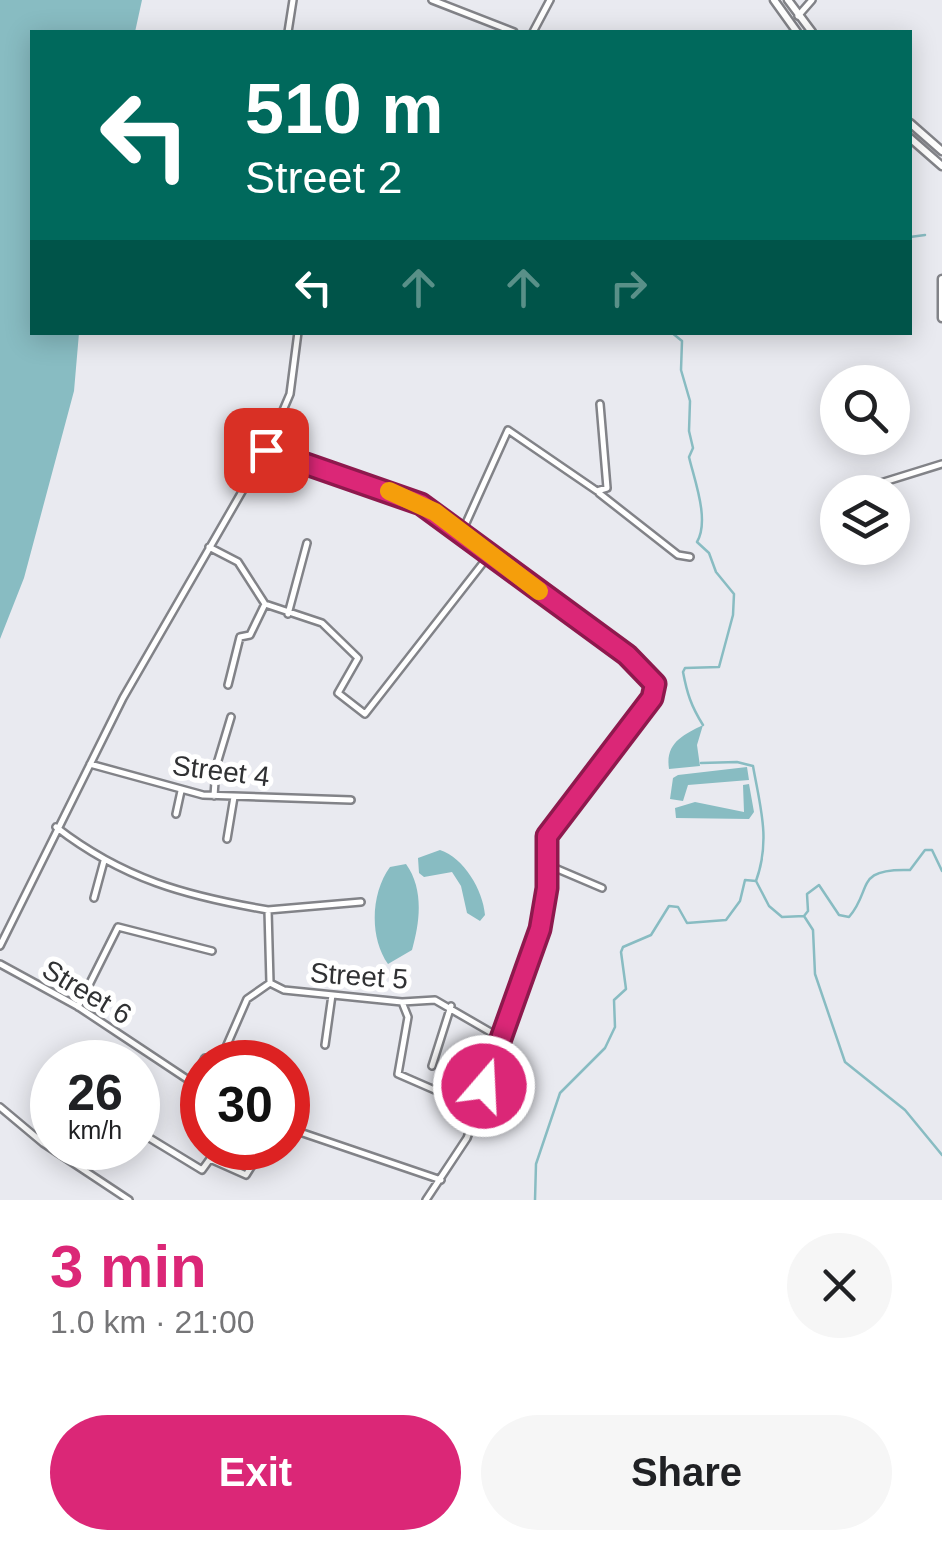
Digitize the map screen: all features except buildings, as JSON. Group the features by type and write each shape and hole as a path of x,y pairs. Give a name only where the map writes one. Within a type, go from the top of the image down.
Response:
{"street":[{"path":"288,30 294,0"},
{"path":"432,0 509,30"},
{"path":"535,30 550,0"},
{"path":"774,0 796,30"},
{"path":"788,0 808,30"},
{"path":"798,16 812,0"},
{"path":"912,124 942,151"},
{"path":"912,140 942,166"},
{"path":"942,279 942,318"},
{"path":"0,946 123,698 266,450 290,394 298,335"},
{"path":"597,491 607,488 609,480 600,404"},
{"path":"462,532 508,430 597,491 678,554 690,557"},
{"path":"266,450 407,497 462,532 627,655 655,684 652,698 547,836 548,865 540,929 467,1138 426,1200"},
{"path":"906,475 942,464"},
{"path":"288,614 307,542"},
{"path":"209,547 238,562 264,604 322,623 358,658 338,693 364,714 490,554"},
{"path":"228,685 240,637 250,635 264,604"},
{"path":"214,796 216,767 231,717"},
{"name":"Street 4","path":"90,764 182,791 214,796 351,800"},
{"path":"176,814 182,791"},
{"path":"227,840 234,798"},
{"path":"56,827 104,861 204,898 268,910 361,902"},
{"path":"94,898 104,861"},
{"path":"548,865 602,888"},
{"name":"Street 5","path":"268,910 270,984 284,990 402,1002 435,1000 452,1006"},
{"path":"78,1007 118,926 212,952"},
{"name":"Street 6","path":"0,964 78,1007 180,1074"},
{"path":"229,1040 247,999 270,984"},
{"path":"325,1045 332,995"},
{"path":"402,1002 408,1016 398,1074 476,1108"},
{"path":"432,1066 452,1006 476,1026 500,1038"},
{"path":"0,1106 30,1132"},
{"path":"310,1135 441,1180"},
{"path":"84,1170 129,1200"}],"water":[{"path":"0,0 142,0 135,30 30,30 30,335 79,335 74,391 24,578 0,639"},
{"path":"703,725 697,745 700,766 669,769 673,746 682,736"},
{"path":"747,767 749,780 688,785 683,801 670,799 673,778 678,775"},
{"path":"749,784 754,812 749,819 676,818 675,808 695,802 744,812 743,785"},
{"path":"440,850 464,867 476,886 485,915 480,921 467,913 461,886 452,872 424,877 419,873 418,858"},
{"path":"406,864 418,895 417,928 412,950 388,964 375,928 376,902 390,867"}],"waterway":[{"path":"912,237 925,235"},
{"path":"675,335 682,341 681,370 690,401 693,448 689,457 702,511 697,542 709,553 716,572 734,594 733,615 719,667 685,668 683,672 703,725"},
{"path":"701,763 737,762 753,766 763,837 756,881"},
{"path":"535,1200 536,1164 560,1093 605,1048 615,1027 614,1000 626,989 623,947 651,935 669,906 678,907 687,923 726,920 740,901 745,880 756,881 769,906 782,917 804,916 808,911 807,894 819,885 839,915 849,917 872,877 892,870 910,870 925,850 932,850 942,871"},
{"path":"804,916 813,930 815,974 845,1062 905,1110 942,1155"}],"slow traffic":[{"path":"389,491 435,512 539,591"}],"route":[{"path":"266,450 407,497 435,512 627,655 655,684 652,698 547,836 547,888 540,929 484,1086"}]}
